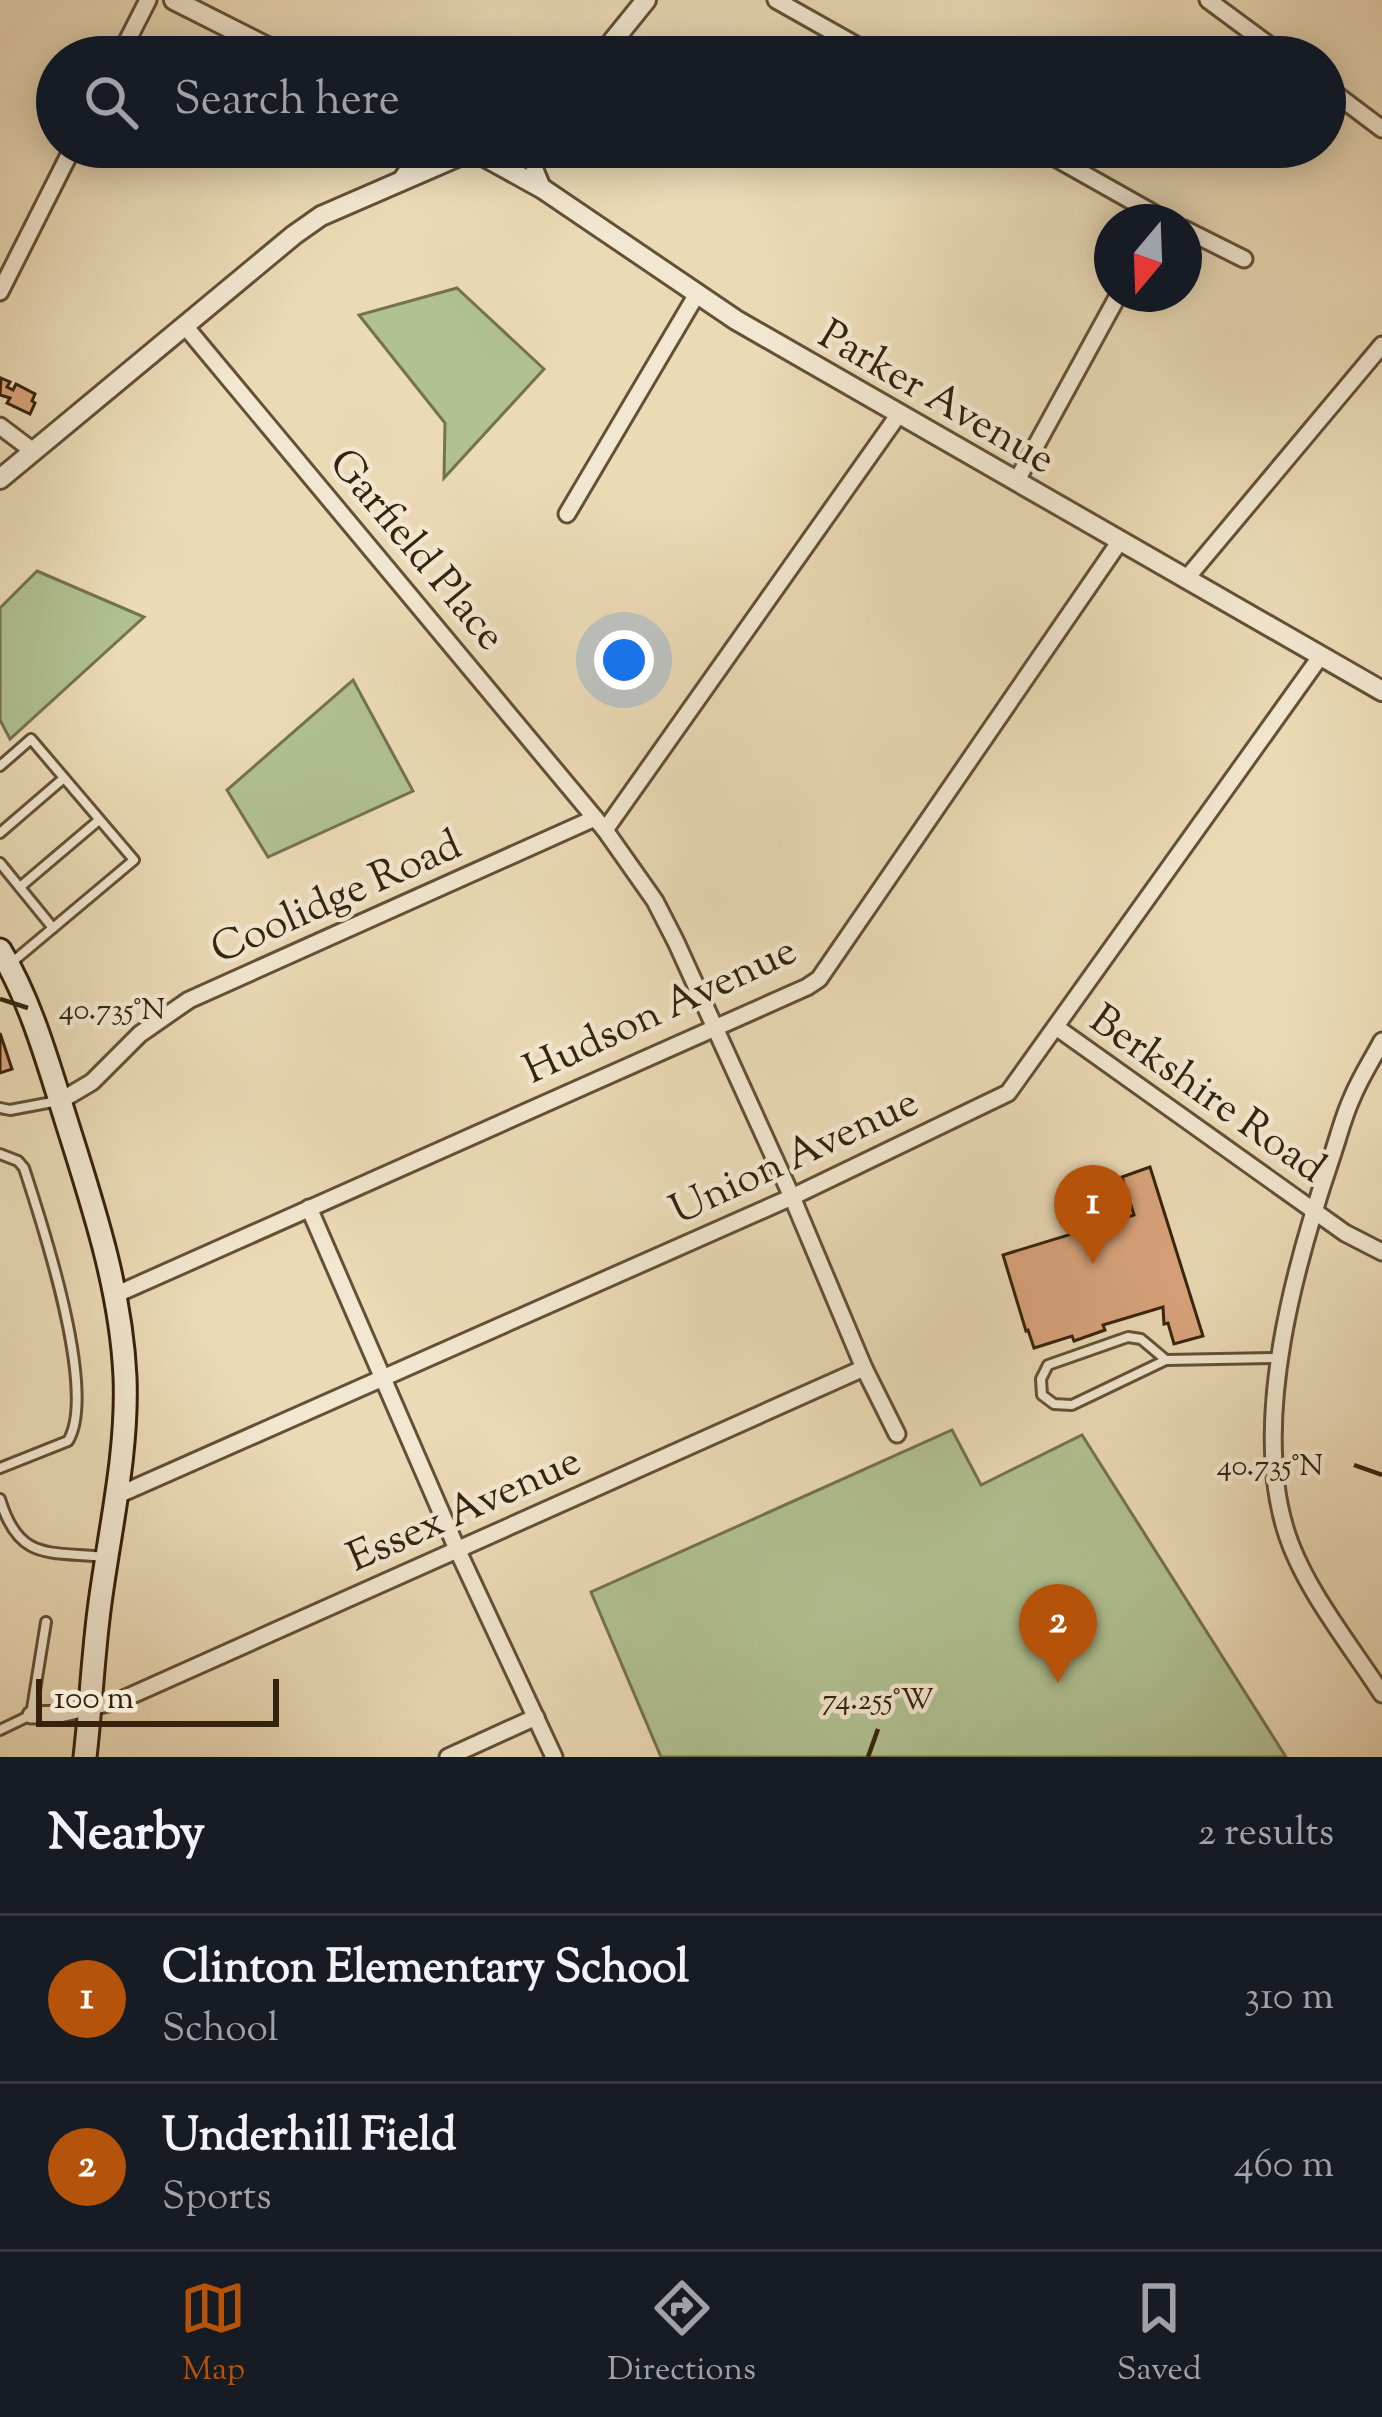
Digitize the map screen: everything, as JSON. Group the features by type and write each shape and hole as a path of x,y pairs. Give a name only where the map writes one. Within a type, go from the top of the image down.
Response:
{"main road":[{"path":"4,958 27,1005 94,1209 115,1295 123,1358 125,1405 85,1757"}],"street":[{"path":"130,36 148,0"},
{"path":"174,0 245,36"},
{"path":"617,36 646,0"},
{"path":"776,0 840,36"},
{"path":"1208,0 1257,36"},
{"path":"1346,102 1382,129"},
{"path":"0,292 62,168"},
{"path":"400,181 409,168"},
{"path":"0,479 294,235 321,216 429,168"},
{"name":"Parker Avenue","path":"508,168 697,294 1382,691"},
{"path":"531,168 544,189"},
{"path":"1072,168 1134,204"},
{"path":"1202,238 1244,259"},
{"path":"566,514 697,294"},
{"path":"1016,482 1109,312"},
{"name":"Garfield Place","path":"185,326 600,824 655,901 716,1026 897,1434"},
{"path":"1186,579 1382,345"},
{"path":"600,824 899,414"},
{"path":"0,426 33,451"},
{"name":"Hudson Avenue","path":"115,1295 819,980 1120,541"},
{"name":"Union Avenue","path":"116,1496 792,1197 1008,1093 1320,657"},
{"name":"Coolidge Road","path":"60,1101 92,1082 140,1034 189,1000 600,824"},
{"name":"Berkshire Road","path":"1056,1027 1345,1234 1382,1252"},
{"path":"1382,1041 1352,1098 1313,1210 1284,1330 1274,1436 1275,1484 1300,1567 1382,1694"},
{"path":"309,1208 457,1549 554,1757"},
{"name":"Essex Avenue","path":"31,1715 121,1700 865,1368"},
{"path":"448,1757 536,1717"}],"lane":[{"path":"0,766 31,739 134,860 53,928 4,958"},
{"path":"0,833 64,778"},
{"path":"20,887 99,820"},
{"path":"0,863 53,928"},
{"path":"0,1108 60,1101"},
{"path":"0,1154 24,1168 49,1243 71,1339 77,1407 68,1441 0,1468"},
{"path":"1166,1360 1142,1339 1128,1337 1048,1365 1041,1379 1042,1395 1054,1404 1072,1405 1166,1360 1280,1358"},
{"path":"0,1498 2,1513 25,1545 107,1558"},
{"path":"0,1730 31,1715 46,1622"}],"green space":[{"path":"457,288 544,369 444,478 445,423 359,315"},
{"path":"37,571 144,617 10,739 0,720 0,608"},
{"path":"353,680 413,791 268,857 227,790"},
{"path":"952,1430 981,1485 1082,1435 1286,1757 661,1757 591,1592"}],"building":[{"path":"1,378 13,390 16,384 35,394 30,414 0,395"},
{"path":"0,1033 12,1069 0,1073"},
{"path":"1150,1167 1203,1336 1174,1344 1168,1323 1164,1324 1163,1307 1103,1325 1105,1330 1074,1341 1072,1336 1034,1348 1003,1255 1134,1215 1122,1177"}],"place":[{"name":"Clinton Elementary School","path":"1093,1264"},
{"name":"Underhill Field","path":"1058,1683"}]}
